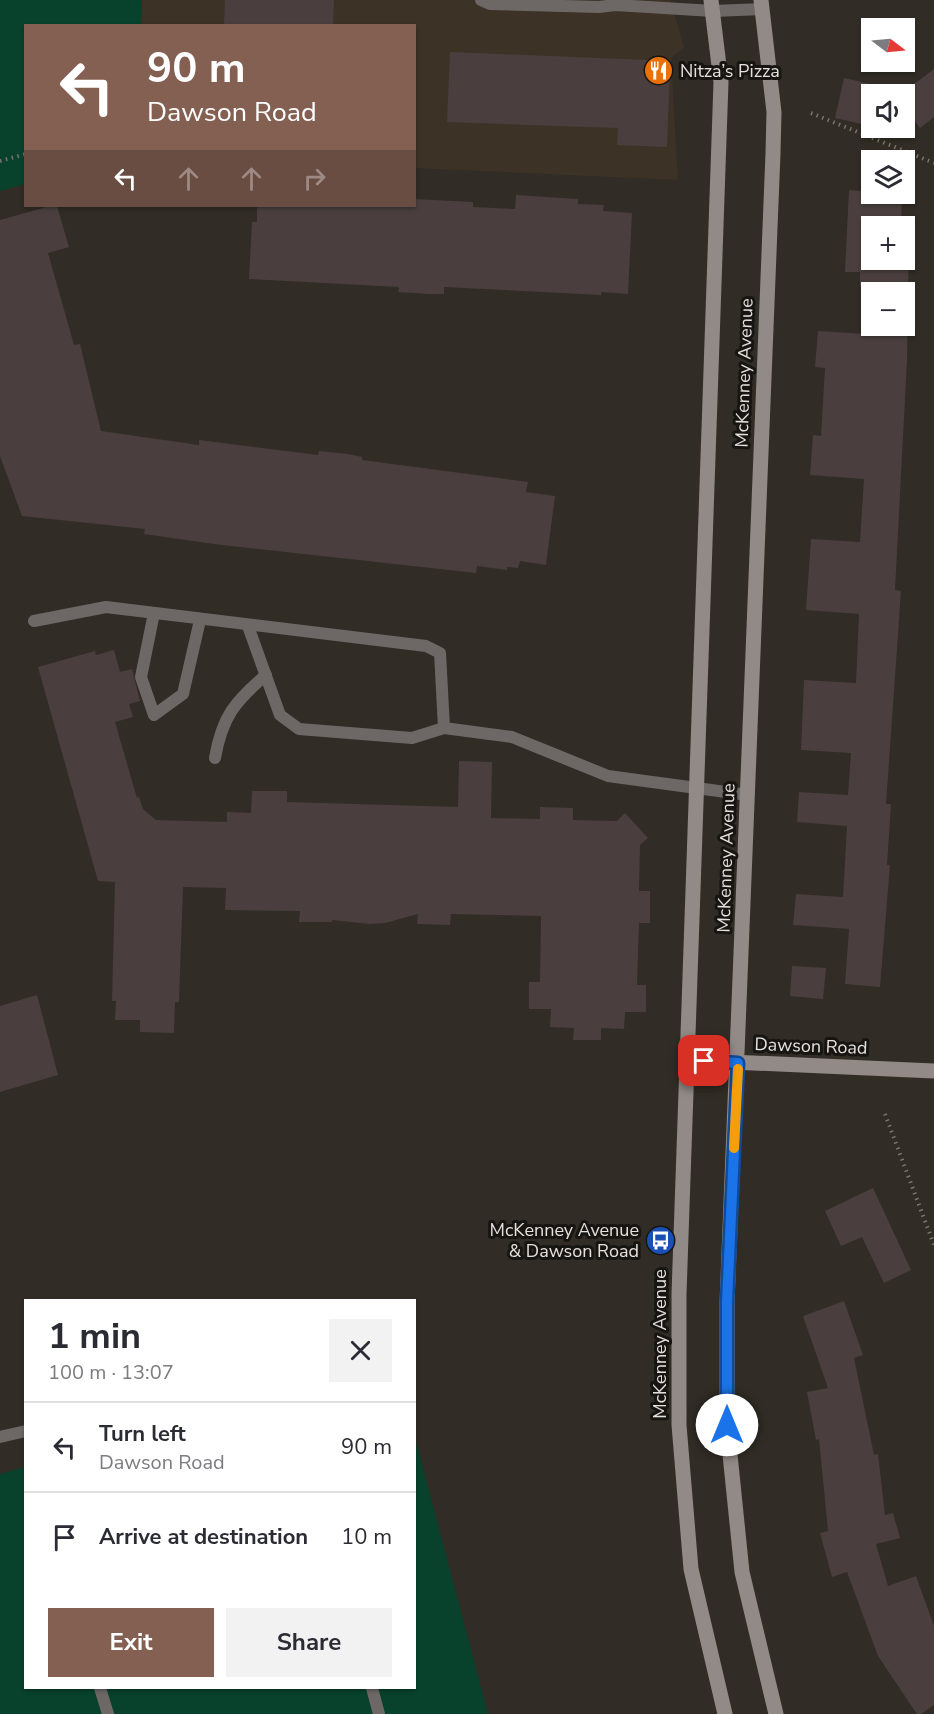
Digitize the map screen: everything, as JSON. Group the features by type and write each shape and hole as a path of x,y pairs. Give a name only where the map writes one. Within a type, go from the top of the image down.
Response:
{"main road":[{"name":"McKenney Avenue","path":"762,5 774,112 773,153 727,1302 727,1425 742,1572 776,1714"},
{"name":"McKenney Avenue","path":"712,6 721,82 679,1294 679,1425 691,1569 725,1714"},
{"name":"Dawson Road","path":"687,1060 934,1071"}],"lane":[{"path":"481,0 490,4 762,5"},
{"path":"34,621 106,607 426,646 440,653 444,728"},
{"path":"154,613 141,677 154,715 183,694 200,620"},
{"path":"248,626 280,714 299,729 412,738 444,728 512,737 608,776 748,795"},
{"path":"215,758 224,722 238,698 266,675"},
{"path":"0,1437 24,1434"},
{"path":"100,1689 108,1714"},
{"path":"372,1689 379,1714"}],"path":[{"path":"810,113 934,163"},
{"path":"0,161 24,155"},
{"path":"885,1114 934,1245"}],"shaded area":[{"path":"142,0 670,0 684,47 671,58 678,180 416,168 416,24 141,24"}],"green space":[{"path":"0,0 142,0 141,24 24,24 24,184 0,191"},
{"path":"416,1442 488,1714 0,1714 0,1474 24,1467 24,1689 416,1689"}],"building":[{"path":"225,0 334,0 333,24 224,24"},
{"path":"450,52 670,61 667,147 617,145 618,128 447,122"},
{"path":"934,69 934,117 920,128 915,121 914,84"},
{"path":"844,78 871,84 861,84 861,124 835,118"},
{"path":"849,190 861,191 861,204 902,204 901,216 861,216 861,270 908,270 908,282 861,282 860,287 860,272 845,272"},
{"path":"516,195 578,199 578,204 604,205 603,211 632,213 628,294 601,292 601,295 444,287 444,294 428,294 398,292 399,287 249,279 252,222 257,222 257,207 416,207 416,199 473,202 473,207 515,209"},
{"path":"46,207 57,207 69,247 48,253 74,345 80,344 101,431 199,445 199,440 318,455 319,451 348,454 362,457 362,460 528,482 526,492 555,496 546,565 520,561 518,568 507,567 507,570 477,566 476,573 214,544 144,534 145,529 22,516 0,456 0,220"},
{"path":"818,331 861,334 861,336 907,336 895,590 901,591 886,804 891,804 887,865 890,865 880,987 845,984 849,929 793,925 796,894 843,897 847,826 797,822 799,792 848,795 851,753 801,750 804,680 856,683 859,614 806,610 811,539 860,542 864,479 810,475 813,435 821,436 825,368 815,367"},
{"path":"114,650 120,672 132,669 140,701 129,704 133,717 115,722 137,798 139,797 143,809 156,820 227,822 227,812 251,813 252,791 287,791 287,802 458,807 459,761 492,762 491,818 540,819 540,807 573,808 573,820 617,821 625,813 648,838 640,845 639,891 650,891 650,923 639,923 637,985 646,985 646,1012 625,1012 624,1029 601,1028 601,1040 573,1040 574,1028 550,1027 551,1009 529,1009 529,982 540,982 541,916 451,914 450,925 417,924 418,914 385,923 370,924 332,920 332,922 299,922 300,911 225,910 226,888 183,887 179,1002 175,1002 174,1033 140,1032 140,1020 115,1020 116,1001 112,1001 115,882 98,881 38,667 95,651 96,655"},
{"path":"792,966 826,968 823,999 790,996"},
{"path":"37,995 58,1075 0,1092 0,1006"},
{"path":"873,1188 911,1270 884,1283 862,1237 841,1246 825,1211"},
{"path":"844,1301 863,1355 854,1358 874,1455 878,1454 885,1515 893,1513 900,1538 876,1544 888,1586 916,1576 934,1626 934,1705 921,1714 917,1714 878,1656 847,1572 832,1577 820,1533 828,1531 819,1439 816,1440 807,1392 828,1388 803,1316"}],"slow traffic":[{"path":"734,1148 738,1069"}],"place":[{"name":"Nitza’s Pizza","path":"659,71"},
{"name":"McKenney Avenue & Dawson Road","path":"660,1240"}],"route":[{"path":"704,1061 738,1063 727,1302 727,1425"}]}
